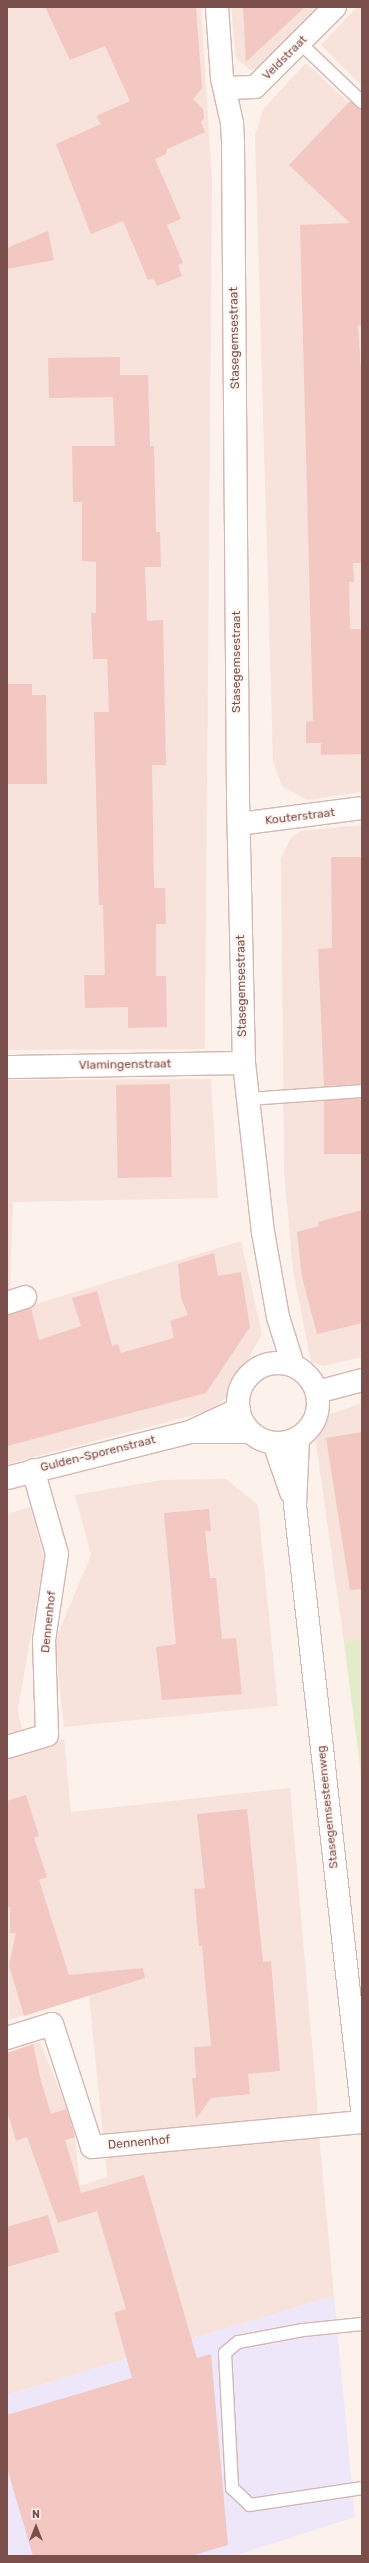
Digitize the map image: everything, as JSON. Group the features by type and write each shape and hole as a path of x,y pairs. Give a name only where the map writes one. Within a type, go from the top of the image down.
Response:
{"street":[{"name":"Stasegemsestraat","path":"217,7 225,88 233,142 239,824 244,1063 264,1232 278,1316 293,1366"},
{"name":"Veldstraat","path":"225,88 255,87 336,7"},
{"name":"Kouterstraat","path":"239,824 362,808"},
{"name":"Vlamingenstraat","path":"7,1067 244,1063"},
{"name":"Stasegemsestraat","path":"268,1365 278,1316"},
{"path":"268,1365 293,1366 302,1372 317,1392 317,1412 311,1425 298,1439 274,1443 261,1440 249,1432 239,1409 240,1390 247,1378 259,1368 268,1365"},
{"path":"317,1392 362,1380"},
{"name":"Gulden-Sporenstraat","path":"7,1478 33,1470 190,1432 239,1409"},
{"name":"Gulden-Sporenstraat","path":"190,1432 249,1432"},
{"name":"Stasegemsesteenweg","path":"298,1439 295,1505 362,2109"},
{"name":"Stasegemsesteenweg","path":"274,1443 295,1505"},
{"name":"Dennenhof","path":"7,1747 47,1735 44,1640 57,1554 33,1470"},
{"name":"Dennenhof","path":"7,2038 52,2024 92,2147 362,2122"}],"lane":[{"path":"300,43 362,102"},
{"path":"248,1099 362,1091"},
{"path":"362,2324 303,2330 238,2342 225,2353 232,2488 250,2505 362,2488"}],"shaded area":[{"path":"7,7 201,7 212,179 205,1049 7,1050"},
{"path":"231,7 322,7 266,66 250,70 236,58"},
{"path":"357,7 362,7 362,86 321,45"},
{"path":"306,63 362,115 362,792 307,800 282,786 273,762 255,136 263,109"},
{"path":"362,825 362,1357 323,1366 311,1362 293,1270 284,1171 281,859 290,839 301,831"},
{"path":"211,1079 218,1198 13,1202 10,1293 7,1295 8,1080"},
{"path":"241,1241 262,1334 227,1396 213,1410 7,1464 7,1313"},
{"path":"362,1403 362,1639 344,1642 315,1436 325,1416"},
{"path":"226,1479 258,1505 278,1706 64,1727 55,1641 91,1555 75,1495 162,1480"},
{"path":"31,1507 44,1560 18,1709 22,1731 7,1735 7,1514"},
{"path":"64,1739 71,1812 290,1788 318,2114 103,2135 89,1995 9,2020 7,1757"},
{"path":"40,2042 67,2109 75,2137 80,2186 107,2177 105,2157 319,2135 334,2296 7,2395 7,2053"},
{"path":"334,2296 355,2517 234,2556 7,2556 7,2395"}],"green space":[{"path":"362,1639 362,1781 344,1642"}],"building":[{"path":"45,7 196,7 202,88 193,99 203,109 204,118 201,122 205,132 167,149 166,154 155,159 181,219 167,225 183,263 178,265 182,276 157,286 153,278 148,280 123,221 91,234 56,144 101,124 96,116 130,101 105,46 70,60"},
{"path":"243,7 305,7 246,62"},
{"path":"350,101 362,109 362,325 358,326 362,385 362,563 353,563 354,582 349,582 350,629 362,629 362,754 321,755 321,743 306,743 306,722 313,721 300,225 350,223 289,165"},
{"path":"48,231 54,260 7,269 7,248"},
{"path":"120,357 120,375 148,375 150,446 154,446 156,532 160,532 161,567 145,567 147,621 163,620 166,765 152,765 154,888 165,888 166,924 156,924 156,976 166,976 167,1027 128,1028 128,1007 85,1008 84,975 105,975 103,905 99,905 94,712 109,712 107,659 93,659 91,613 96,613 96,562 82,561 82,502 73,502 72,446 115,446 113,397 49,398 48,358"},
{"path":"7,684 32,684 32,695 46,695 47,784 7,784"},
{"path":"331,857 362,857 362,1084 324,1086 318,949 332,948"},
{"path":"170,1084 172,1177 118,1178 116,1085"},
{"path":"324,1099 362,1099 362,1154 324,1154"},
{"path":"362,1210 362,1323 317,1334 302,1277 297,1232 319,1226 318,1222"},
{"path":"214,1253 218,1276 241,1272 250,1327 206,1393 7,1446 7,1315 31,1308 39,1340 81,1326 72,1298 97,1291 112,1346 118,1344 121,1353 174,1338 170,1321 188,1315 181,1298 178,1264"},
{"path":"362,1432 362,1589 350,1590 326,1438"},
{"path":"209,1509 211,1531 205,1531 210,1578 216,1578 222,1639 236,1638 242,1694 162,1700 156,1647 176,1644 164,1513"},
{"path":"26,1795 39,1836 34,1838 47,1877 39,1880 69,1975 143,1968 145,1978 24,2016 9,1965 16,1933 10,1933 10,1907 7,1907 7,1801"},
{"path":"247,1809 263,1962 271,1961 280,2071 248,2074 250,2094 211,2098 196,2119 192,2078 196,2078 194,2047 211,2046 202,1946 199,1946 194,1889 205,1888 197,1814"},
{"path":"33,2044 41,2081 51,2114 66,2109 69,2116 75,2137 65,2140 81,2193 144,2175 197,2358 211,2354 228,2545 191,2556 33,2556 7,2468 7,2415 132,2378 114,2313 126,2309 97,2211 58,2223 27,2137 16,2141 7,2111 7,2053"},
{"path":"48,2215 59,2252 7,2267 7,2227"}]}
